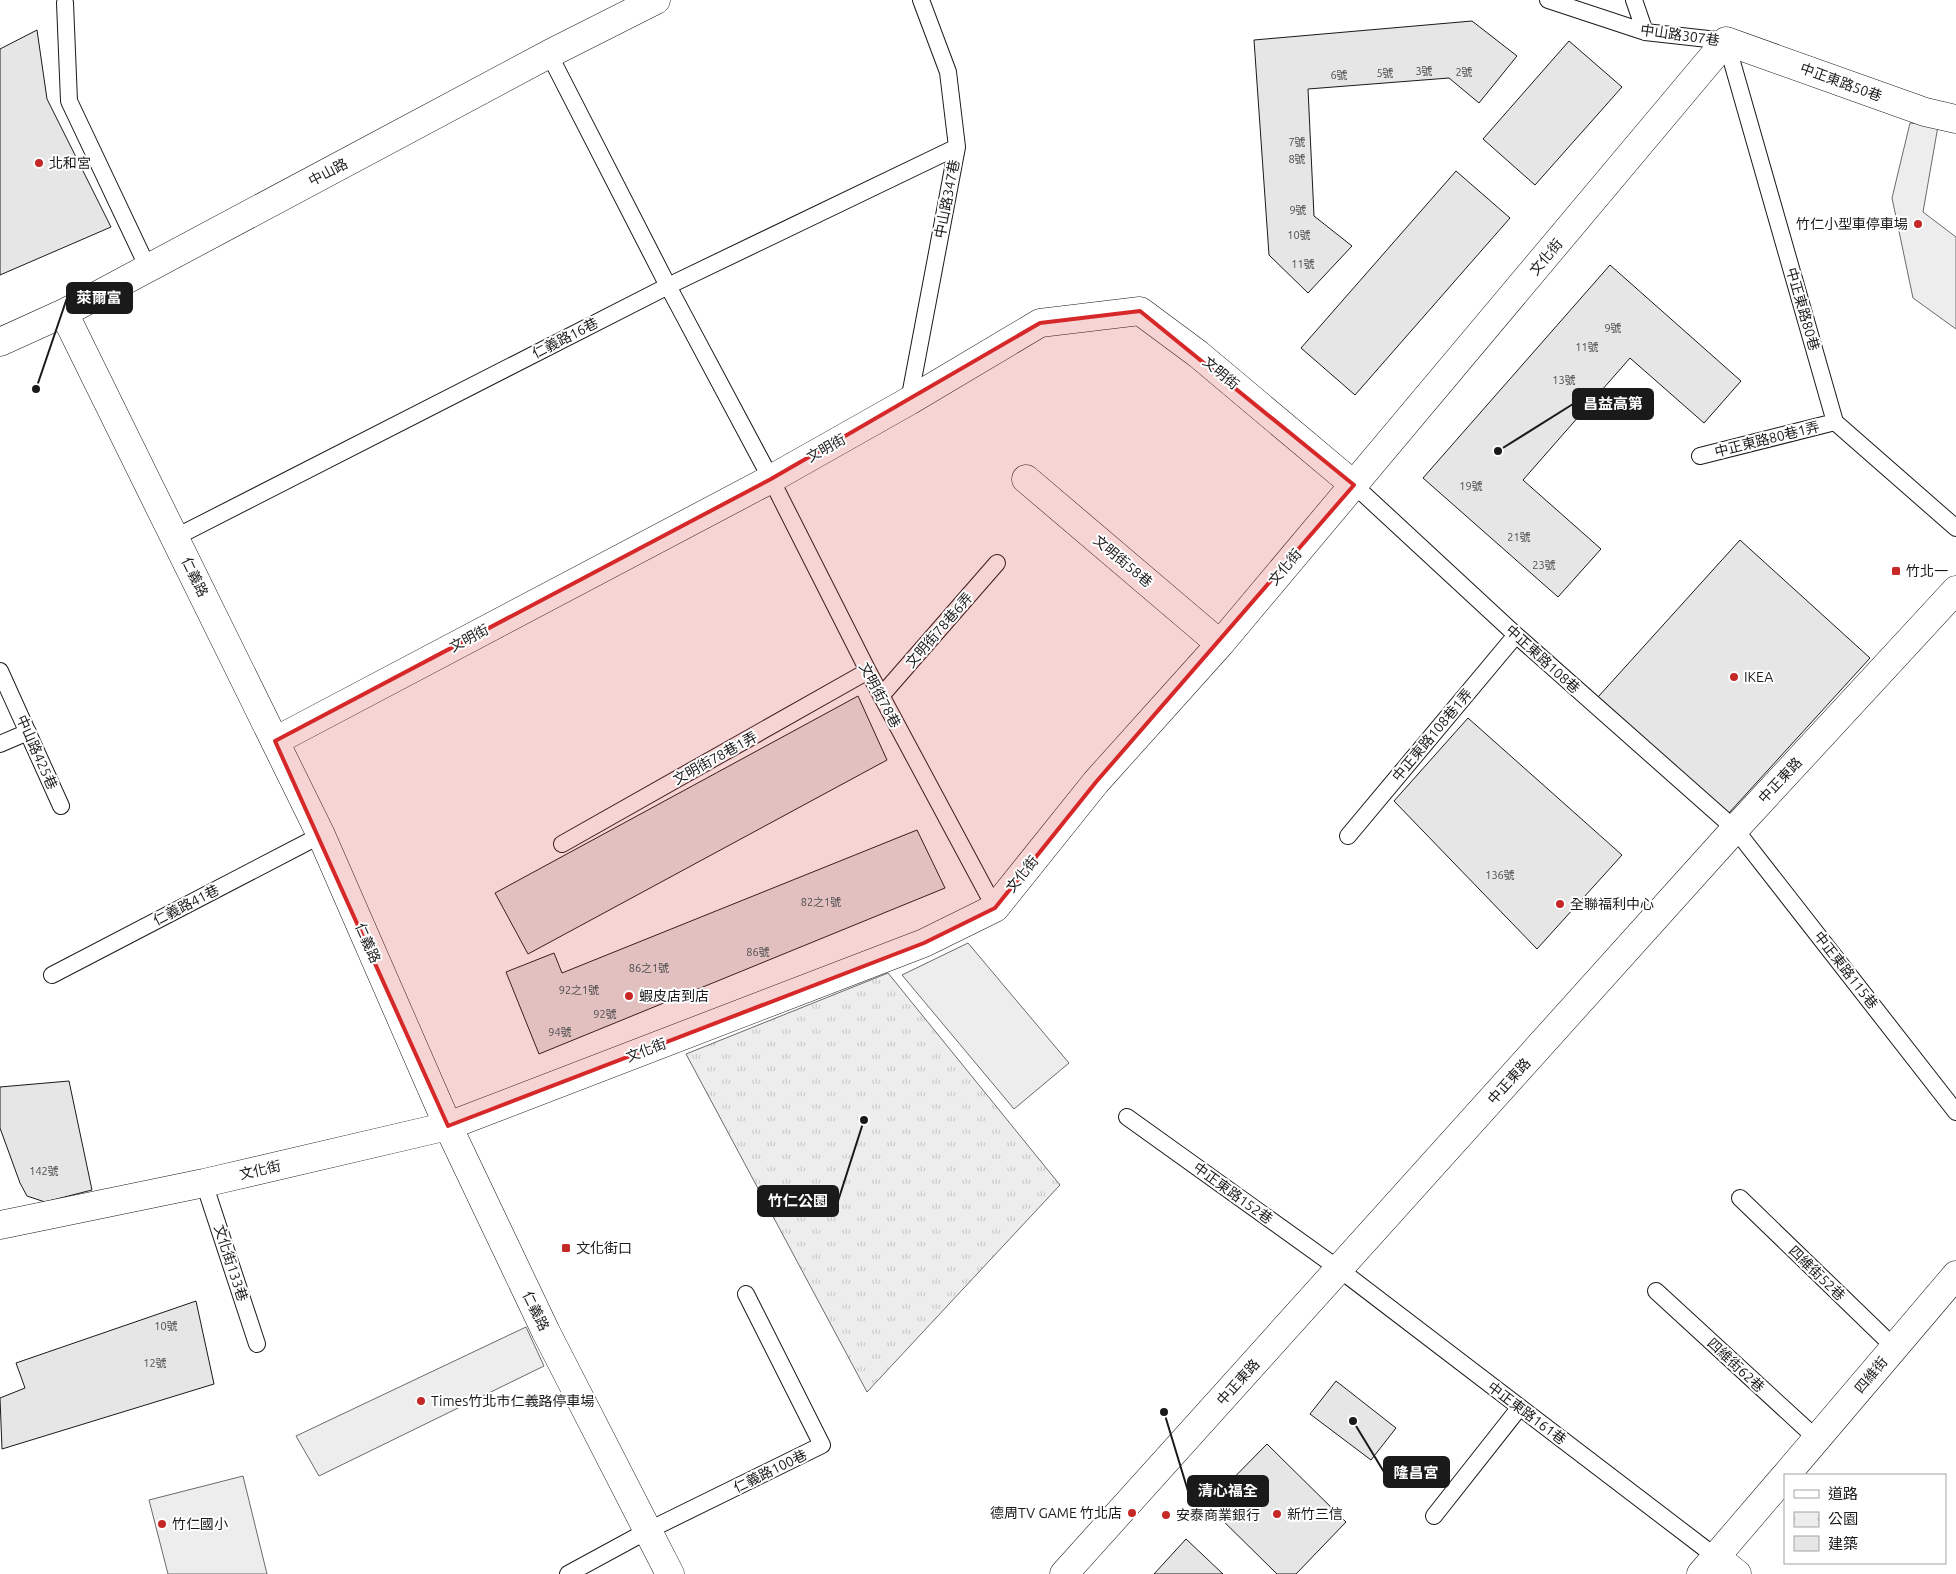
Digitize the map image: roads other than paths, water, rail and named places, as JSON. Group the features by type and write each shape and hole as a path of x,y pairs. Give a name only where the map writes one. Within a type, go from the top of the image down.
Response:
{"street":[{"name":"中山路","path":"0,342 64,313 550,54 656,0"},
{"name":"中正東路50巷","path":"1726,41 1925,112 1956,119"},
{"name":"文化街","path":"0,1225 204,1183 448,1126 916,946 995,908 1096,782 1220,644 1726,41"},
{"name":"文明街","path":"275,740 771,479 909,401 1040,323 1140,311 1198,354 1354,485"},
{"name":"仁義路","path":"64,313 176,537 321,835 448,1126 546,1332 670,1574"},
{"name":"文明街58巷","path":"1026,479 1220,644"},
{"name":"中正東路","path":"1064,1574 1340,1270 1735,828 1956,590"},
{"name":"四維街","path":"1787,1474 1956,1275"},
{"name":"四維街","path":"1708,1565 1784,1477"},
{"path":"1708,1565 1737,1574"}],"lane":[{"name":"中山路347巷","path":"909,401 958,146 948,72 921,0"},
{"name":"中山路307巷","path":"1548,0 1646,32 1726,41"},
{"path":"1634,0 1646,32"},
{"path":"65,3 68,101 148,268"},
{"name":"中正東路80巷","path":"1726,41 1835,422"},
{"name":"文明街78巷","path":"550,54 668,286 771,479 868,672 995,908"},
{"name":"仁義路16巷","path":"176,537 668,286 958,146"},
{"path":"1835,422 1956,528"},
{"name":"中正東路80巷1弄","path":"1700,456 1835,422"},
{"name":"中正東路108巷","path":"1354,485 1516,635 1735,828"},
{"name":"文明街78巷6弄","path":"881,696 997,563"},
{"name":"中正東路108巷1弄","path":"1348,836 1516,635"},
{"name":"中山路425巷","path":"0,671 61,806"},
{"name":"文明街78巷1弄","path":"562,844 868,672"},
{"path":"0,744 28,732"},
{"name":"中正東路115巷","path":"1735,828 1956,1112"},
{"name":"仁義路41巷","path":"52,975 321,835"},
{"name":"中正東路152巷","path":"1127,1117 1340,1270"},
{"name":"文化街133巷","path":"204,1183 257,1344"},
{"name":"四維街52巷","path":"1740,1198 1894,1348"},
{"name":"中正東路161巷","path":"1340,1270 1520,1407 1708,1565"},
{"name":"四維街62巷","path":"1656,1291 1817,1439"},
{"name":"仁義路100巷","path":"648,1531 822,1446 746,1294"},
{"path":"1434,1516 1520,1407"},
{"path":"568,1574 648,1531"}],"place":[{"name":"北和宮","path":"39,163"},
{"name":"竹仁小型車停車場","path":"1918,224"},
{"name":"萊爾富","path":"36,389"},
{"name":"昌益高第","path":"1498,451"},
{"name":"竹北一","path":"1896,571"},
{"name":"IKEA","path":"1734,677"},
{"name":"全聯福利中心","path":"1560,904"},
{"name":"蝦皮店到店","path":"629,996"},
{"name":"竹仁公園","path":"864,1120"},
{"name":"文化街口","path":"566,1248"},
{"name":"Times竹北市仁義路停車場","path":"421,1401"},
{"name":"清心福全","path":"1164,1412"},
{"name":"隆昌宮","path":"1353,1421"},
{"name":"德周TV GAME 竹北店","path":"1132,1513"},
{"name":"新竹三信","path":"1277,1514"},
{"name":"安泰商業銀行","path":"1166,1515"},
{"name":"竹仁國小","path":"162,1524"}]}
